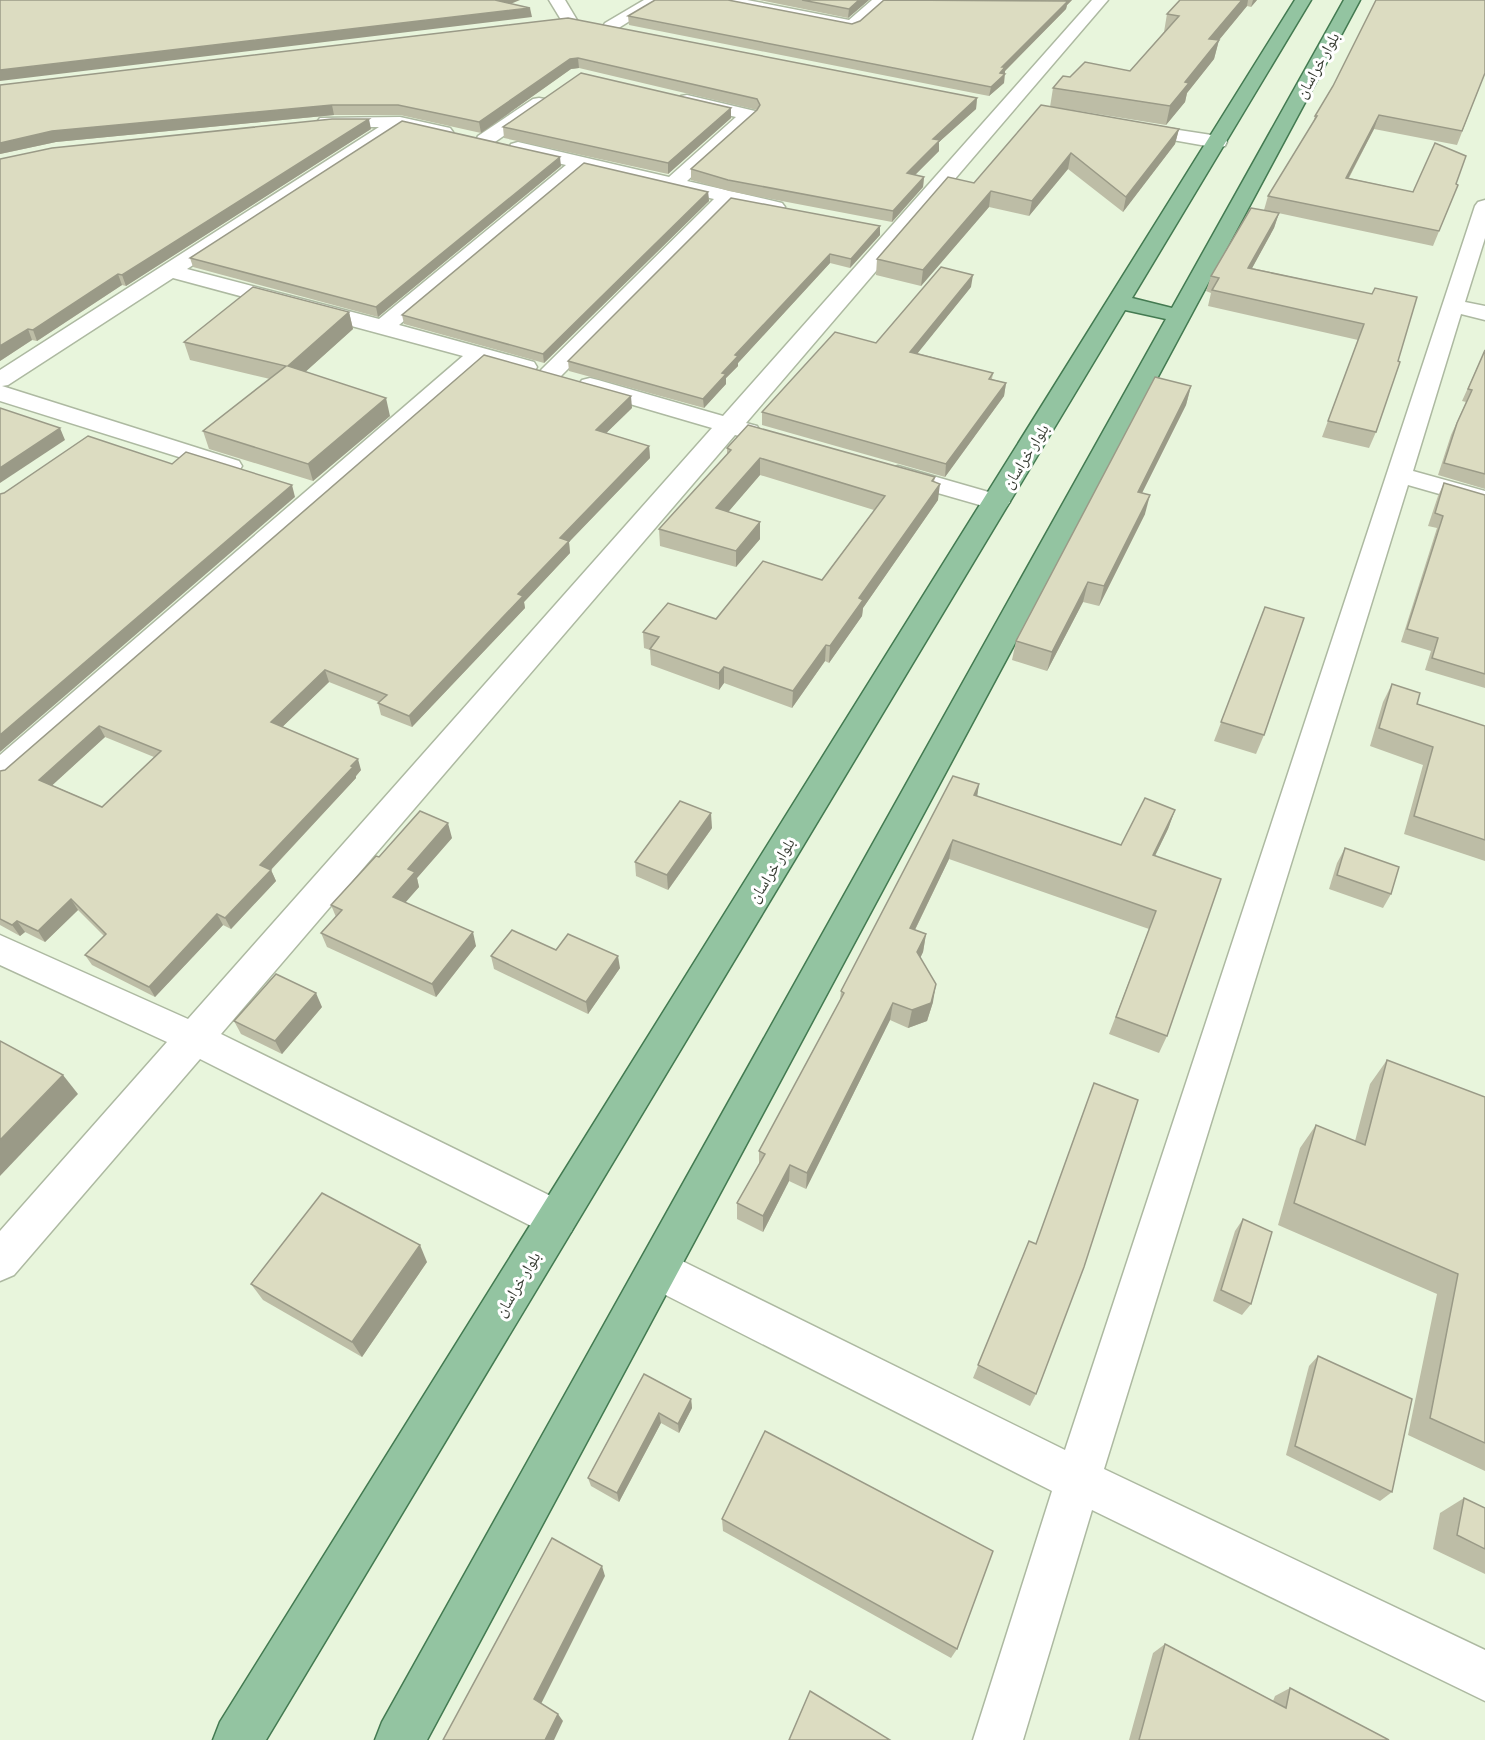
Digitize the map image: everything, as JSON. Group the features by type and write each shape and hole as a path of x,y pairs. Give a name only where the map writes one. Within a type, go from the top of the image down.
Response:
{"main road":[{"name":"بلوار خراسان","path":"252,1735 557,1219 1303,0"},
{"name":"بلوار خراسان","path":"400,1740 1352,0"},
{"path":"1119,302 1179,316"}],"street":[{"path":"557,0 569,20"},
{"path":"612,26 655,0"},
{"path":"722,0 852,25 881,0"},
{"path":"0,1262 730,426 888,229 1006,106 1100,0"},
{"path":"546,23 569,20 635,31"},
{"path":"485,141 550,95"},
{"path":"669,96 749,115 673,183"},
{"path":"0,380 400,122"},
{"path":"311,124 400,122 673,183 726,198 796,211"},
{"path":"1112,124 1218,142"},
{"path":"383,327 580,163"},
{"path":"550,374 726,198"},
{"path":"998,1740 1078,1480 1400,475 1470,309 1485,206"},
{"path":"168,270 383,327 774,438"},
{"path":"0,772 307,491 479,354"},
{"path":"0,393 93,433 250,473"},
{"path":"874,467 997,502"},
{"path":"1400,475 1485,499"},
{"path":"0,949 194,1038 557,1219"},
{"path":"658,1270 1078,1480 1485,1676"}],"building":[{"path":"0,0 495,0 530,8 0,70"},
{"path":"655,0 728,0 852,24 860,21 884,0 1068,1 1002,67 1005,67 1000,73 1005,74 991,87 628,16"},
{"path":"802,0 859,0 849,9"},
{"path":"1180,0 1242,0 1209,39 1219,40 1185,82 1189,83 1170,106 1053,88 1063,76 1070,77 1085,62 1130,71 1179,16 1167,14"},
{"path":"1376,0 1485,0 1485,73 1462,131 1379,115 1346,178 1413,192 1435,143 1466,156 1456,184 1458,185 1439,231 1268,196 1317,116 1315,116 1333,86"},
{"path":"568,18 977,98 933,139 940,140 907,173 924,177 893,211 728,180 691,169 757,110 760,105 757,99 578,58 570,59 479,122 398,105 332,105 52,131 0,143 0,85"},
{"path":"581,73 731,108 668,163 503,127"},
{"path":"1041,105 1179,129 1126,197 1071,153 1032,201 991,191 923,270 877,259 948,177 974,183"},
{"path":"332,119 369,119 122,275 118,274 33,330 28,329 0,346 0,159 52,148"},
{"path":"402,121 560,157 376,307 190,258"},
{"path":"584,163 708,192 543,354 402,315"},
{"path":"731,198 880,226 851,259 830,254 735,355 738,356 722,373 726,374 703,399 568,361"},
{"path":"1251,208 1279,213 1248,268 1372,294 1375,288 1417,297 1398,361 1400,362 1376,432 1328,421 1364,324 1212,290 1219,278 1211,276"},
{"path":"941,267 973,275 910,352 993,373 989,379 1006,383 946,464 762,412 835,332 876,343"},
{"path":"253,287 349,312 288,366 386,398 308,464 203,431 286,366 184,342"},
{"path":"1485,350 1485,474 1444,463 1457,423 1472,390 1468,389"},
{"path":"484,355 631,396 596,430 649,446 560,538 569,541 518,594 523,596 409,716 378,703 387,695 325,670 271,722 358,759 260,865 271,870 225,918 217,914 149,987 85,955 106,934 71,899 38,931 17,921 12,925 0,919 0,771 5,770","holes":["99,726 161,751 102,807 39,780"]},
{"path":"1155,377 1191,386 1138,492 1150,495 1104,586 1088,582 1052,652 1016,641"},
{"path":"0,408 60,428 0,468"},
{"path":"748,425 935,477 932,481 940,484 859,598 863,600 830,646 826,645 793,691 724,667 719,673 650,649 659,637 643,632 668,603 716,619 763,561 822,580 885,496 760,458 716,508 760,522 736,551 659,529 731,450 727,448"},
{"path":"88,436 172,464 186,452 292,485 0,735 0,494"},
{"path":"1444,483 1485,495 1485,674 1432,658 1438,638 1407,629 1443,516 1435,513"},
{"path":"1265,607 1304,618 1264,735 1221,722"},
{"path":"1392,684 1420,693 1417,704 1485,726 1485,840 1414,816 1433,747 1379,728"},
{"path":"953,776 979,784 974,795 1121,845 1145,798 1175,810 1153,855 1221,879 1167,1036 1116,1017 1156,911 953,840 910,928 926,934 917,952 936,984 931,1003 912,1010 893,1003 807,1173 790,1165 763,1216 737,1203 765,1154 759,1151 844,993 841,991"},
{"path":"680,801 711,813 667,875 635,862"},
{"path":"420,811 448,823 408,869 415,872 393,897 473,932 432,984 321,933 342,910 331,905 376,856 379,857"},
{"path":"1345,848 1399,867 1391,894 1337,875"},
{"path":"512,930 556,950 568,934 618,956 586,1002 491,956"},
{"path":"276,974 316,993 275,1041 234,1021"},
{"path":"0,1041 63,1075 0,1140"},
{"path":"1387,1060 1485,1097 1485,1443 1430,1418 1458,1274 1294,1203 1316,1125 1365,1145"},
{"path":"1094,1083 1138,1100 1084,1267 1036,1394 978,1365 1029,1241 1036,1244"},
{"path":"322,1193 420,1245 352,1342 251,1284"},
{"path":"1243,1219 1272,1232 1251,1304 1221,1290"},
{"path":"1318,1356 1412,1399 1392,1492 1295,1446"},
{"path":"644,1374 691,1399 678,1424 659,1413 617,1493 588,1478"},
{"path":"765,1431 993,1551 957,1649 722,1519"},
{"path":"1464,1498 1485,1508 1485,1549 1457,1535"},
{"path":"552,1538 602,1566 534,1699 558,1714 545,1740 443,1740"},
{"path":"1165,1644 1286,1708 1290,1688 1389,1740 1139,1740"},
{"path":"810,1691 890,1740 789,1740"}]}
